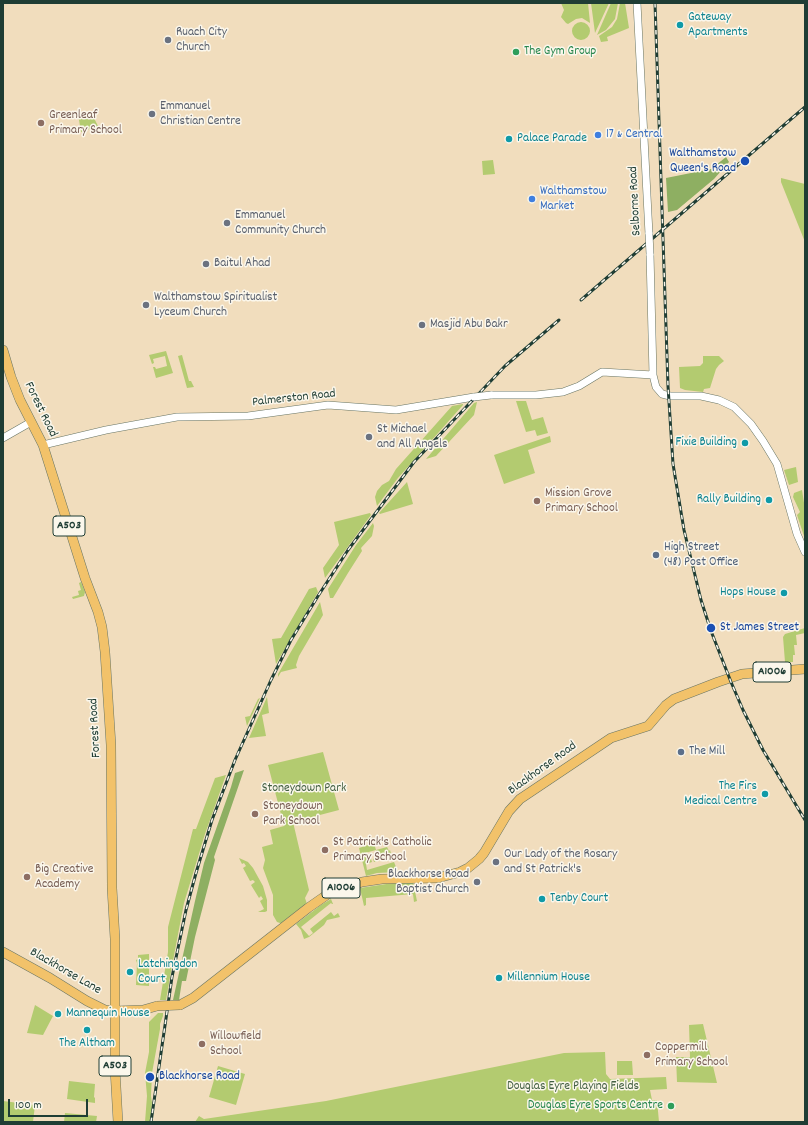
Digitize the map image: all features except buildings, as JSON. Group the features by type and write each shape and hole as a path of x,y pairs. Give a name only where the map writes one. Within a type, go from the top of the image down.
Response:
{"main road":[{"name":"Forest Road","path":"3,350 20,402 43,445 85,578 102,626 110,745 112,888 115,939 115,1069 118,1122"},
{"name":"Blackhorse Road","path":"114,1011 143,1010 157,1006 180,1005 187,1002 308,908 331,892 362,882 382,879 438,878 452,875 468,868 484,853 509,811 520,798 611,738 648,726 662,709 674,699 738,675 805,669"},
{"name":"Blackhorse Lane","path":"3,952 50,978 87,1001 105,1010 114,1011"}],"street":[{"name":"Selborne Road","path":"637,3 650,254 654,384 657,390 662,394 670,396 701,396 719,400 734,407 751,424 764,441 777,464 797,534 805,552"},
{"name":"Palmerston Road","path":"43,445 106,430 177,417 248,416 328,405 396,410 491,395 536,395 557,393 579,386 602,372 653,375"},
{"path":"3,438 31,422"}],"green space":[{"path":"561,3 588,3 590,23 582,18 576,19 568,24 566,23 561,17 564,10"},
{"path":"591,3 609,3 595,33"},
{"path":"611,3 618,3 615,19 606,30 597,35"},
{"path":"620,3 625,3 629,28 607,37 608,41 601,42 599,36 612,27 617,19"},
{"path":"581,22 587,25 590,31 587,37 581,40 575,37 572,31 575,25"},
{"path":"91,112 98,126 81,132 78,114"},
{"path":"726,157 729,162 714,179 677,210 668,212 666,178 711,169"},
{"path":"493,160 495,174 483,175 482,161"},
{"path":"781,178 805,184 805,242 781,182"},
{"path":"166,351 173,373 156,378 153,367 156,369 167,366 165,356 153,359 154,363 152,364 149,355"},
{"path":"182,355 189,381 191,381 194,387 187,388 178,356"},
{"path":"703,356 719,356 724,361 716,369 710,388 704,389 703,392 680,388 679,367 700,366 703,363"},
{"path":"516,401 526,401 532,420 543,417 548,433 537,436 535,430 526,432"},
{"path":"477,402 474,415 436,456 426,459 474,403"},
{"path":"463,404 398,478 377,506 375,497 377,491 382,485 389,481 396,469 452,406"},
{"path":"550,436 551,442 528,450 535,473 504,484 494,455"},
{"path":"796,467 798,482 789,485 784,470"},
{"path":"407,482 413,504 380,514 379,513"},
{"path":"802,490 805,509 805,539 797,515 800,512 793,497 794,493"},
{"path":"370,513 371,515 325,578 323,568 339,545 334,522"},
{"path":"373,523 374,526 372,536 361,548 362,551 333,598 330,598 328,589 356,545"},
{"path":"81,582 85,592 84,596 73,599 72,597 79,595 78,591 81,590 79,583"},
{"path":"316,587 318,592 276,664 272,639 281,638 309,589"},
{"path":"320,602 323,615 299,656 296,665 297,668 281,672 278,677 278,674"},
{"path":"805,628 805,633 796,635 797,645 794,645 795,655 793,655 793,662 785,662 783,637 785,634"},
{"path":"267,697 269,713 262,715 266,736 249,738"},
{"path":"260,698 247,726 245,717 250,716 258,699"},
{"name":"Stoneydown Park","path":"323,752 339,810 293,822 309,890 305,898 307,904 284,923 280,923 277,922 273,915 273,895 263,868 265,860 262,847 273,844 270,830 284,826 268,765"},
{"path":"244,770 214,857 215,860 195,937 186,981 182,981 179,1000 173,1000 204,863 235,773"},
{"path":"226,775 205,834 184,903 166,1000 160,1000 168,952 168,927 193,829 196,829 215,778"},
{"path":"374,843 376,850 365,853 367,859 371,859 372,862 366,864 367,870 394,862 398,872 377,873 366,876 359,848"},
{"path":"387,847 389,851 390,850 392,857 386,858 385,855 383,855 384,859 374,862 373,859 377,856 376,850"},
{"path":"239,858 248,862 263,886 267,900 267,911 258,912 264,909 260,901 263,899 261,896 259,898 251,885 255,882 253,880 250,881 243,868 246,866 244,863 242,864"},
{"path":"413,882 417,901 414,902 413,894 366,898 366,905 364,906 360,888 393,883"},
{"path":"331,899 333,904 331,903 301,927 309,936 313,933 310,929 331,912 334,916 338,913 340,917 327,920 324,925 309,937 304,939 301,930 296,924"},
{"path":"149,954 149,986 136,985 136,960 138,959 138,955"},
{"path":"35,1005 53,1016 43,1035 27,1033"},
{"path":"158,1013 163,1013 163,1016 160,1024 152,1073 152,1103 150,1122 145,1122 147,1096 145,1073 149,1052 149,1022"},
{"path":"703,1024 717,1083 677,1082 676,1057 690,1057 689,1025"},
{"name":"Douglas Eyre Playing Fields","path":"605,1052 606,1074 610,1079 666,1077 667,1089 650,1090 652,1100 657,1100 659,1122 195,1122 199,1116 204,1119 326,1101 564,1053"},
{"path":"617,1061 632,1061 633,1075 617,1075"},
{"path":"218,1066 245,1074 236,1105 209,1097"},
{"path":"69,1081 95,1084 95,1103 67,1099"},
{"path":"3,1101 35,1105 33,1122 3,1122"},
{"path":"65,1113 97,1116 96,1122 64,1122"}],"railway":[{"path":"655,3 668,386 673,464 684,530 701,600 711,631 731,682 763,750 805,820"},
{"path":"581,300 805,107"},
{"path":"151,1122 172,977 186,910 196,873 212,820 235,760 271,680 291,640 348,550 414,462 505,366 559,320"}],"place":[{"name":"Gateway Apartments","path":"680,25"},
{"name":"Ruach City Church","path":"168,40"},
{"name":"The Gym Group","path":"516,52"},
{"name":"Emmanuel Christian Centre","path":"152,114"},
{"name":"Greenleaf Primary School","path":"41,123"},
{"name":"17 & Central","path":"598,135"},
{"name":"Palace Parade","path":"509,139"},
{"name":"Walthamstow Queen's Road","path":"745,161"},
{"name":"Walthamstow Market","path":"532,199"},
{"name":"Emmanuel Community Church","path":"227,223"},
{"name":"Baitul Ahad","path":"206,264"},
{"name":"Walthamstow Spiritualist Lyceum Church","path":"146,305"},
{"name":"Masjid Abu Bakr","path":"422,325"},
{"name":"St Michael and All Angels","path":"369,437"},
{"name":"Fixie Building","path":"745,443"},
{"name":"Rally Building","path":"769,500"},
{"name":"Mission Grove Primary School","path":"537,501"},
{"name":"High Street (48) Post Office","path":"656,555"},
{"name":"Hops House","path":"784,593"},
{"name":"St James Street","path":"711,628"},
{"name":"The Mill","path":"681,752"},
{"name":"The Firs Medical Centre","path":"765,794"},
{"name":"Stoneydown Park School","path":"255,814"},
{"name":"St Patrick's Catholic Primary School","path":"325,850"},
{"name":"Our Lady of the Rosary and St Patrick's","path":"496,862"},
{"name":"Big Creative Academy","path":"27,877"},
{"name":"Blackhorse Road Baptist Church","path":"477,882"},
{"name":"Tenby Court","path":"542,899"},
{"name":"Latchingdon Court","path":"130,972"},
{"name":"Millennium House","path":"499,978"},
{"name":"Mannequin House","path":"58,1014"},
{"name":"The Altham","path":"87,1030"},
{"name":"Willowfield School","path":"202,1044"},
{"name":"Coppermill Primary School","path":"647,1055"},
{"name":"Blackhorse Road","path":"150,1077"},
{"name":"Douglas Eyre Sports Centre","path":"671,1106"}]}
